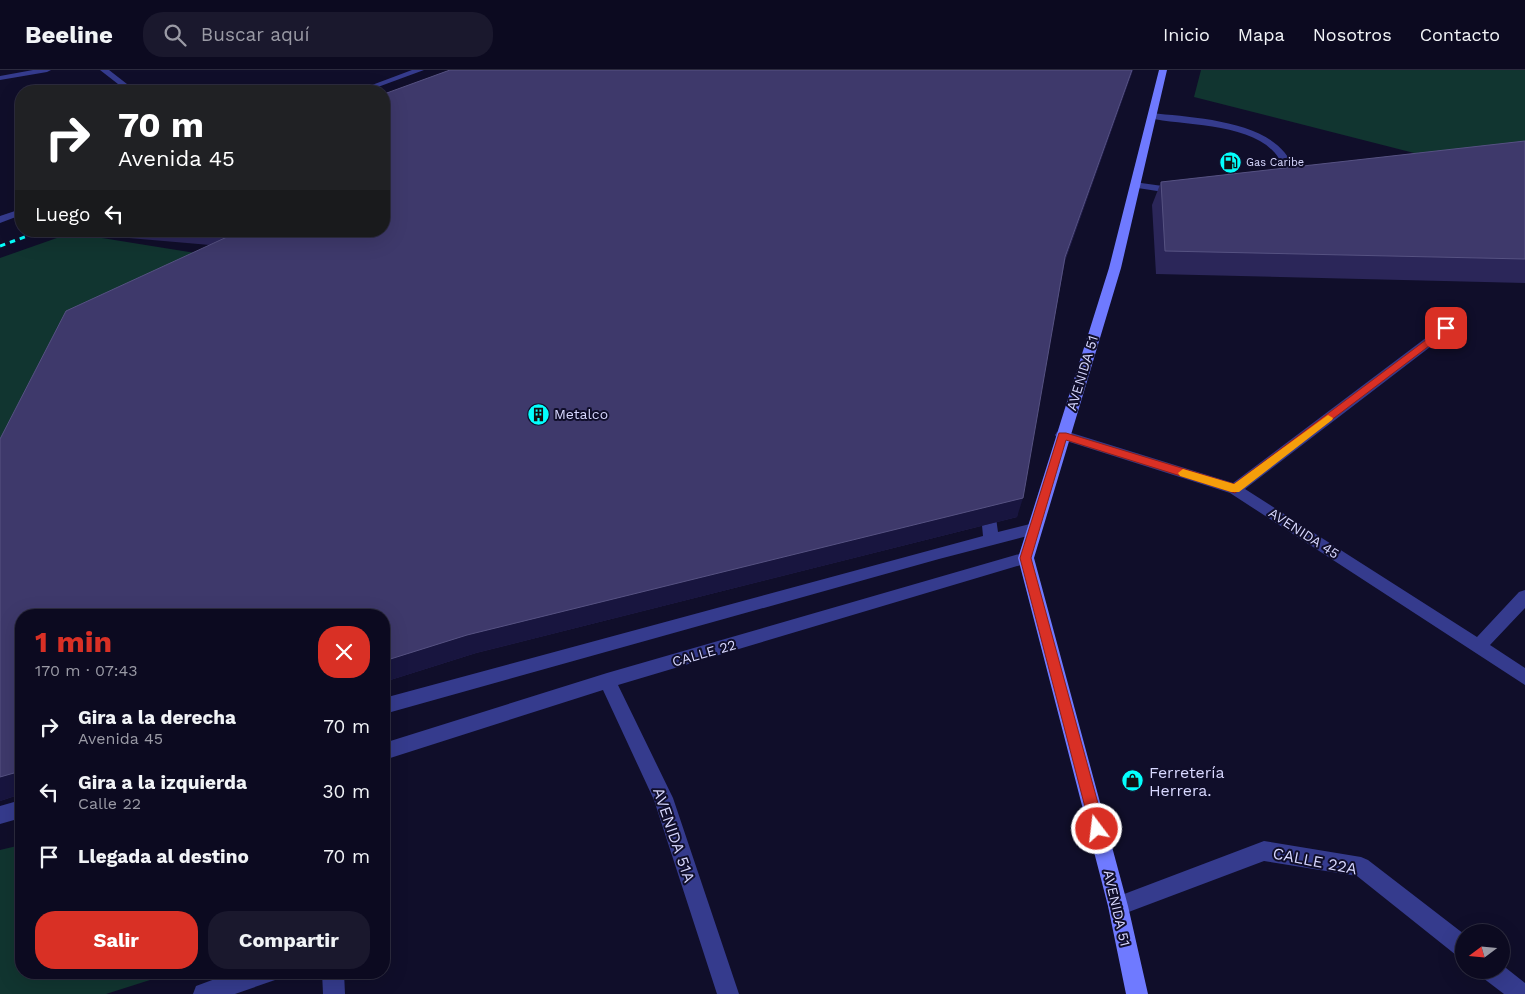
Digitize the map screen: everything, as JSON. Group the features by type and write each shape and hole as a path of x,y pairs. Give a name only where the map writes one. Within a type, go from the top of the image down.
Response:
{"street":[{"path":"0,78 47,70"},
{"path":"104,70 124,85"},
{"path":"377,85 420,70"},
{"name":"AVENIDA 51","path":"1136,994 1118,906 1026,558 1062,435 1115,268 1163,70"},
{"path":"1152,116 1215,124 1247,132 1267,142 1283,155 1290,170 1284,179 1270,185"},
{"path":"1134,185 1188,192"},
{"path":"0,220 15,214"},
{"path":"1235,489 1446,328"},
{"name":"AVENIDA 45","path":"1062,435 1235,489 1525,677"},
{"path":"985,491 991,540"},
{"path":"390,704 1034,529"},
{"name":"CALLE 22","path":"390,750 607,681 1026,558"},
{"path":"1479,646 1525,596"},
{"name":"AVENIDA 51A","path":"607,681 663,798 728,994"},
{"path":"0,815 15,811"},
{"name":"CALLE 22A","path":"1118,906 1264,851 1361,867 1455,940"},
{"path":"204,994 247,979"},
{"path":"333,979 334,994"},
{"path":"1503,979 1521,994"}],"green space":[{"path":"1201,70 1525,70 1525,161 1473,168 1194,97"},
{"path":"60,237 96,237 214,256 0,454 0,258"},
{"path":"15,846 15,979 153,979 106,994 0,994 0,850"}],"building":[{"name":"Metalco","path":"450,70 1132,70 1065,257 1023,498 467,635 390,659 390,609 15,609 15,773 0,777 0,439 66,311 227,237 390,237 390,92"},
{"path":"1525,141 1525,259 1165,251 1161,182"}],"railway":[{"path":"0,246 25,237"}],"slow traffic":[{"path":"1183,473 1235,489 1328,418"}],"place":[{"name":"Gas Caribe","path":"1230,162"},
{"name":"Metalco","path":"538,414"},
{"name":"Ferretería Herrera.","path":"1133,781"}],"route":[{"path":"1097,829 1026,558 1062,435 1235,489 1446,328"}]}
